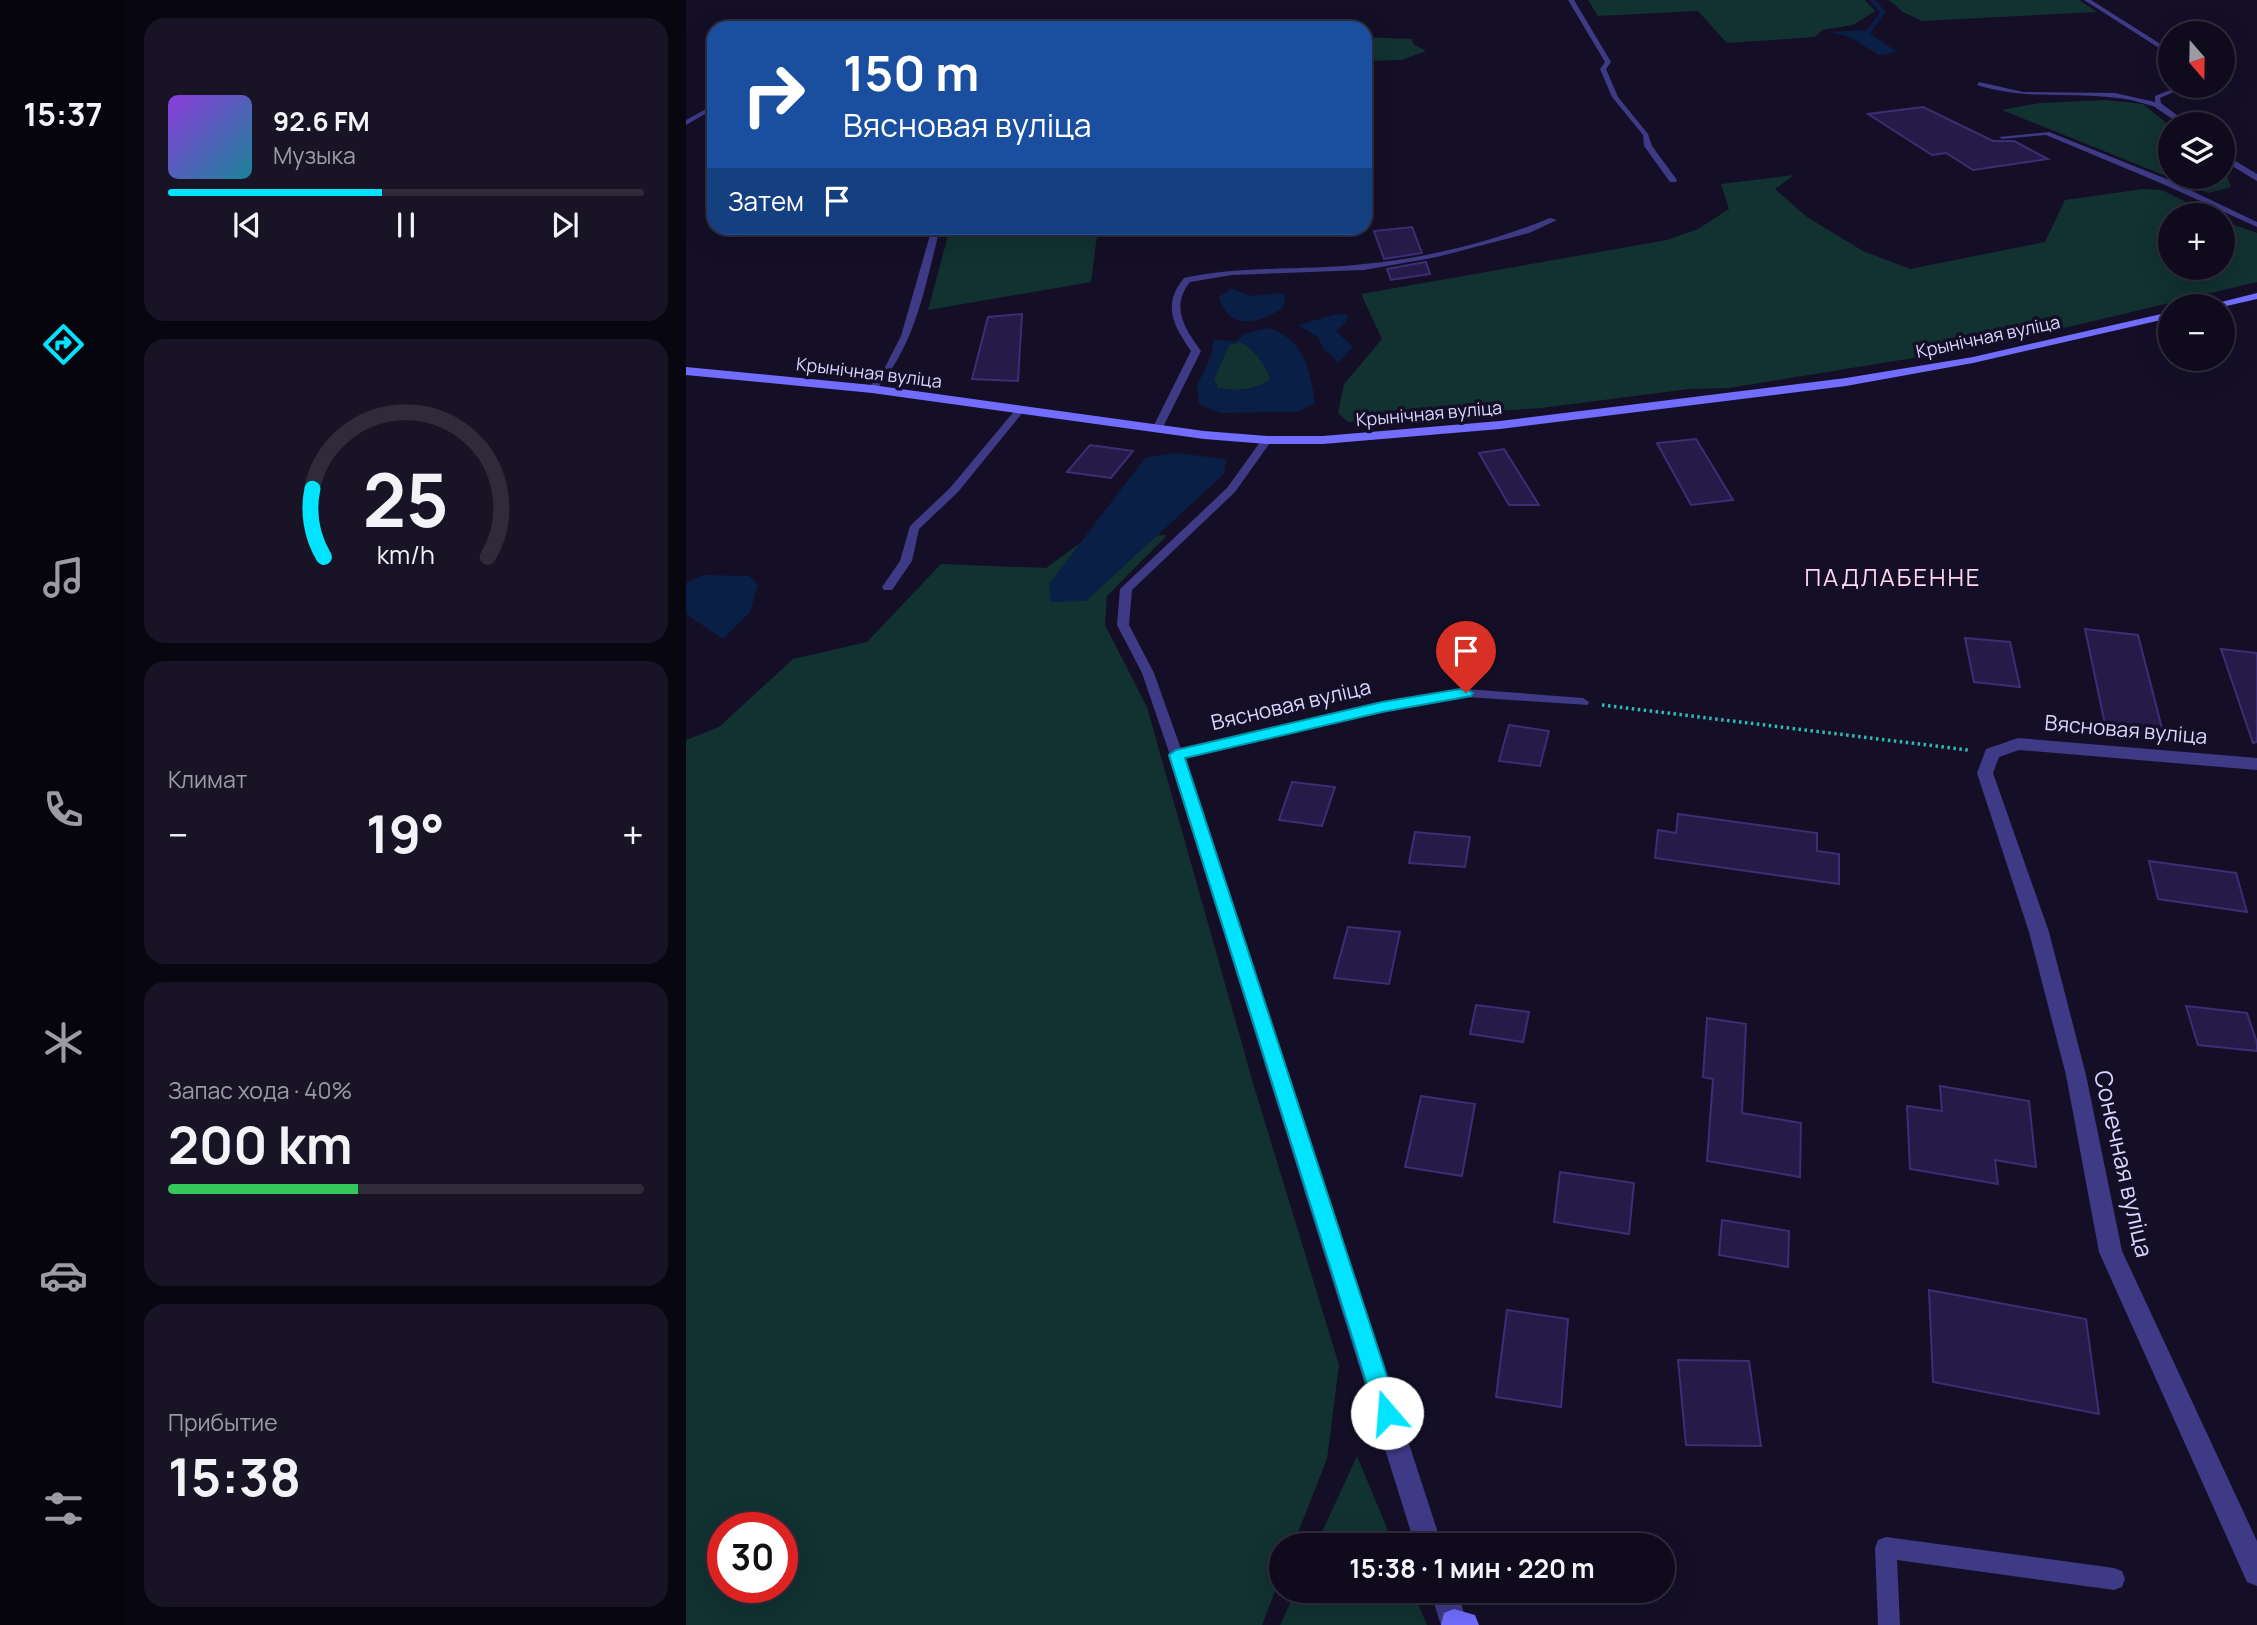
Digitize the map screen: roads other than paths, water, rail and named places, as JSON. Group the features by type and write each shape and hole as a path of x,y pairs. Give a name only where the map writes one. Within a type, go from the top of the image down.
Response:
{"street":[{"path":"2159,106 2168,112"},
{"path":"2235,164 2257,178"},
{"path":"2235,301 2257,296"},
{"name":"Крынічная вуліца","path":"686,371 872,389 1157,429 1267,440 1323,440 1500,425 1833,384 1973,360 2158,318"},
{"name":"Вясновая вуліца","path":"1992,753 2018,744 2257,764"},
{"name":"Сонечная вуліца","path":"1992,753 1985,773 2042,945 2077,1075 2111,1252 2257,1572"},
{"path":"1176,755 1425,1533"},
{"path":"1449,1603 1458,1624"}],"lane":[{"path":"1571,0 1608,62 1603,69 1615,97 1646,135 1648,146 1673,180"},
{"path":"2087,0 2158,45"},
{"path":"1979,84 2007,93 2132,97 2159,106"},
{"path":"2158,97 2159,106"},
{"path":"686,123 707,111"},
{"path":"2002,137 2047,133 2166,182 2257,225"},
{"path":"1157,429 1196,351 1183,333 1175,310 1178,290 1187,280 1232,272 1364,267 1434,255 1526,231 1553,220"},
{"path":"872,389 887,376 896,358 934,235"},
{"path":"888,587 906,561 914,528 954,490 1019,411"},
{"path":"1176,755 1148,673 1123,625 1126,589 1231,490 1267,440"},
{"name":"Вясновая вуліца","path":"1176,755 1382,707 1466,693 1583,702"},
{"path":"1889,1625 1886,1548 2114,1579"}],"water":[{"path":"1863,30 1897,52 1879,55 1850,37 1831,32"},
{"path":"1231,289 1252,296 1282,293 1285,297 1283,308 1254,321 1237,320 1224,308 1219,297"},
{"path":"1337,314 1348,315 1346,322 1336,331 1353,347 1337,364 1334,357 1324,350 1318,337 1298,325"},
{"path":"1269,328 1291,341 1308,368 1315,403 1297,412 1220,413 1199,404 1197,386 1211,356 1214,340 1236,341 1246,333","holes":["1240,342 1263,363 1270,380 1245,389 1218,388 1214,379 1229,345"]},
{"path":"1175,453 1226,459 1224,474 1086,601 1051,602 1049,584 1145,458"},
{"path":"704,575 749,576 758,585 750,612 723,639 686,614 686,583"}],"waterway":[{"path":"1868,32 1883,12 1872,0"}],"district":[{"name":"ПАДЛАБЕННЕ","path":"1893,578"}]}
